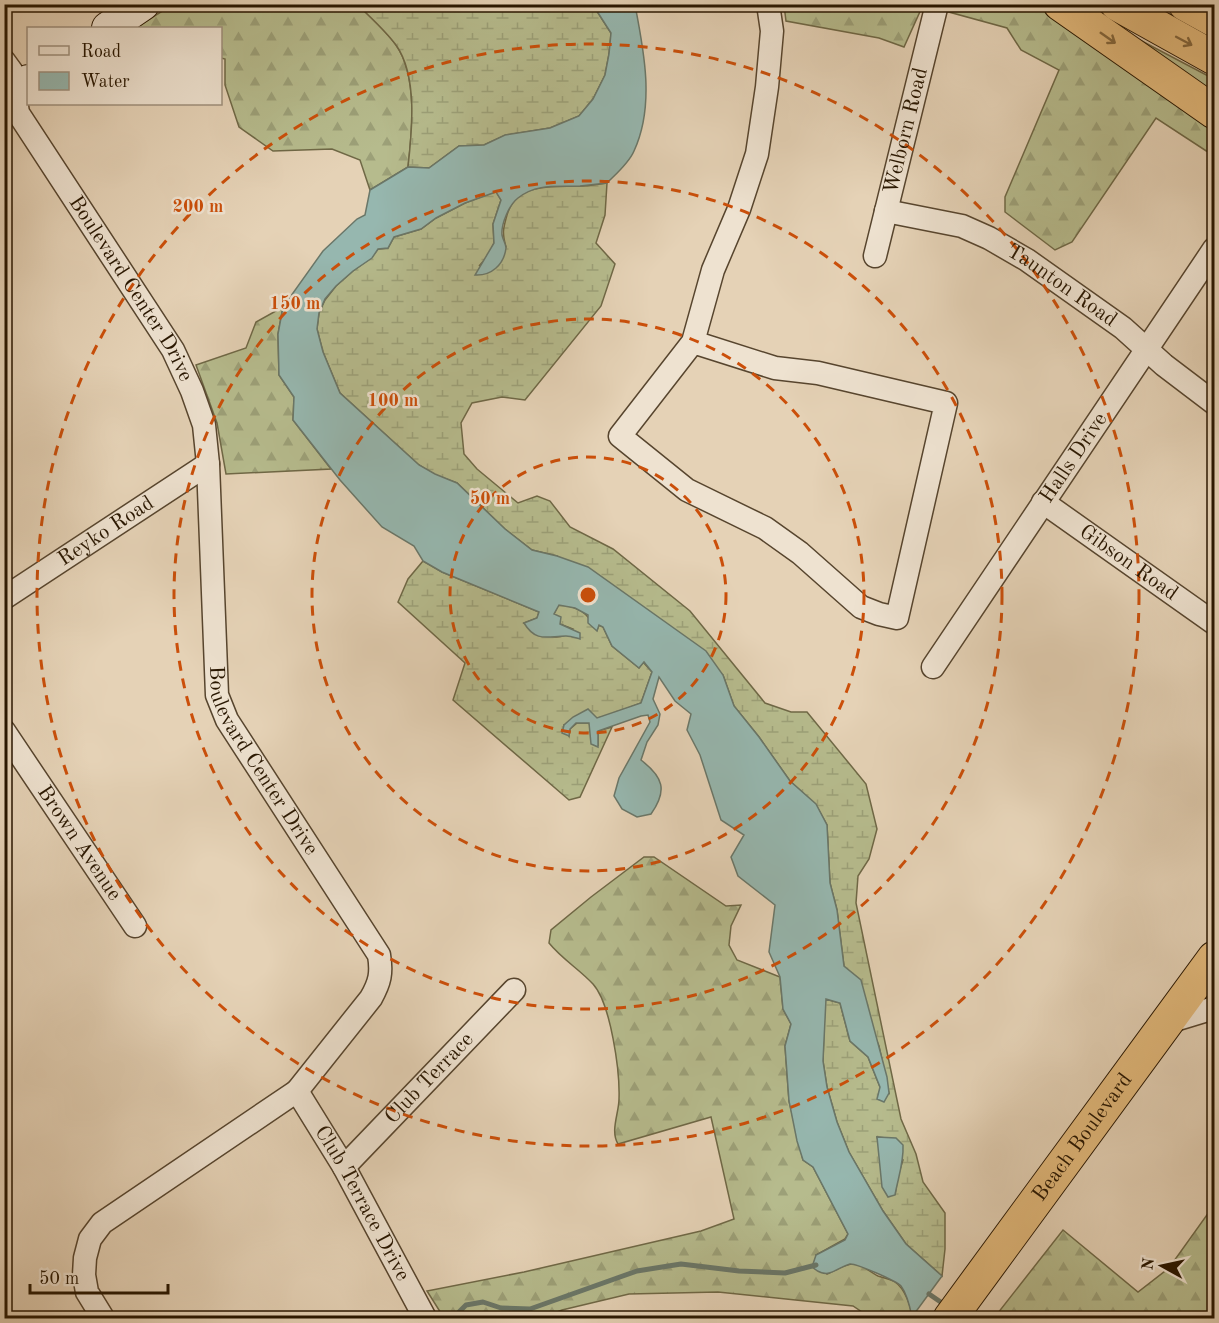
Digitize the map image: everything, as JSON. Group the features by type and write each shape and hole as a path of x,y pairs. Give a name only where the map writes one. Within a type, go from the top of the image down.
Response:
{"highway":[{"path":"1060,4 1215,112"},
{"path":"1117,4 1215,58"},
{"path":"1185,4 1215,20"},
{"name":"Beach Boulevard","path":"950,1318 1215,958"}],"street":[{"path":"109,27 142,4"},
{"path":"693,342 775,368 818,372 946,403 897,618 861,607 801,553 765,528 687,490 620,436 693,342 713,270 739,209 757,154 767,87 772,31 768,4"},
{"name":"Welborn Road","path":"875,256 937,4"},
{"name":"Boulevard Center Drive","path":"4,61 12,72 18,113 173,350 192,391 204,425 208,464 217,695 227,720 379,955 382,971 379,984 371,998 297,1091 102,1223 90,1239 85,1258 84,1275 87,1292 104,1318"},
{"name":"Taunton Road","path":"886,211 962,226 989,238 1052,276 1132,334 1148,351 1215,403"},
{"name":"Halls Drive","path":"933,667 1215,249"},
{"name":"Reyko Road","path":"4,598 208,464"},
{"name":"Gibson Road","path":"1043,502 1215,623"},
{"name":"Brown Avenue","path":"4,731 135,926"},
{"name":"Club Terrace","path":"344,1167 514,990"},
{"path":"1168,1022 1215,1008"},
{"name":"Club Terrace Drive","path":"297,1091 344,1167 425,1318"}],"green space":[{"path":"172,5 358,5 396,45 408,72 412,104 408,167 370,190 360,160 332,149 273,151 239,127 225,85 222,27 137,27"},
{"path":"358,5 593,5 611,33 605,75 593,99 579,116 550,128 506,135 484,145 459,146 429,168 408,167 412,104 408,72 396,45"},
{"path":"784,5 923,5 904,47 879,38 786,21"},
{"path":"923,5 1037,5 1214,121 1214,156 1156,118 1072,242 1055,250 1005,212 1005,197 1059,70 1021,50 1007,28"},
{"path":"1136,38 1214,79 1214,104"},
{"path":"607,183 605,215 596,243 615,264 601,306 525,400 502,397 472,403 461,423 464,454 477,469 518,503 537,496 550,501 570,527 613,549 690,611 765,703 791,712 807,712 866,784 877,829 869,859 858,876 856,903 901,1119 916,1154 923,1182 945,1213 942,1276 906,1244 883,1211 849,1152 827,1087 823,1061 825,999 840,1003 850,1041 868,1057 880,1087 889,1093 879,1046 844,966 837,910 830,883 827,825 816,805 790,781 734,706 723,675 557,556 532,550 505,529 457,483 435,475 419,465 340,393 323,352 317,329 319,313 325,300 336,286 371,258 378,249 388,248 394,237 421,229 436,218 465,203 496,191 501,200 493,224 494,243 488,256 479,266 506,247 504,234 507,215 518,197 537,188","holes":["877,1137 886,1138 903,1160 895,1195"]},
{"path":"283,307 278,334 279,375 294,397 293,420 331,469 226,474 217,423 196,365 246,348 256,322"},
{"path":"423,561 442,572 539,612 537,618 524,623 549,636 561,636 573,629 560,624 554,614 559,604 577,609 586,614 597,630 599,625 603,627 612,646 639,668 643,662 652,672 641,703 607,716 564,725 569,736 570,729 577,723 589,723 598,746 598,731 612,727 580,797 569,800 453,700 465,663 398,602 408,579"},
{"path":"644,857 654,857 726,906 741,905 731,926 729,945 737,960 780,977 783,1009 791,1024 785,1046 789,1101 803,1160 813,1167 848,1234 845,1239 816,1255 827,1274 846,1265 856,1264 895,1282 907,1298 911,1318 871,1318 853,1306 718,1292 629,1294 562,1310 542,1318 444,1318 427,1291 524,1272 701,1231 734,1219 711,1117 618,1144 615,1133 619,1104 618,1072 605,1007 593,984 549,943 551,930"},
{"path":"1214,1205 1214,1318 994,1318 1063,1230 1138,1292 1169,1268"}],"water":[{"path":"593,5 635,5 642,41 646,97 640,134 626,164 607,183 540,188 518,198 504,220 502,235 506,248 503,260 486,274 475,275 494,243 493,224 501,200 496,192 465,203 436,218 421,229 394,237 388,248 378,249 372,258 353,271 325,299 319,313 317,329 323,352 340,393 419,465 457,483 505,529 532,550 588,567 706,651 723,675 734,706 790,781 816,804 827,825 830,883 837,910 844,966 861,980 887,1077 889,1093 884,1102 877,1099 880,1087 868,1057 850,1041 840,1003 826,999 823,1061 827,1087 849,1152 883,1211 906,1244 942,1276 912,1317 903,1289 892,1280 853,1264 827,1274 812,1267 816,1255 845,1240 848,1234 813,1167 803,1160 797,1141 789,1101 785,1046 791,1024 783,1009 780,977 769,952 775,905 738,876 731,857 744,835 721,820 700,755 687,730 691,714 675,701 659,677 653,699 660,714 658,725 647,742 641,760 654,772 661,784 660,798 651,814 637,817 622,809 614,796 619,778 650,722 648,715 598,731 598,747 591,744 589,723 576,723 570,729 569,736 562,733 564,725 588,709 597,718 641,703 652,672 644,662 639,668 612,646 603,627 599,625 597,631 588,623 588,615 575,608 559,605 554,614 561,617 560,624 580,633 580,639 568,636 538,636 524,623 537,618 539,612 442,572 423,561 414,546 382,527 340,480 293,420 294,397 279,375 278,334 283,307 323,251 357,219 365,215 370,190 408,167 429,168 459,146 484,145 505,135 550,128 579,116 593,99 605,75 609,54 611,33"},
{"path":"877,1137 896,1138 903,1145 902,1164 895,1195 888,1197 882,1187"}],"waterway":[{"path":"457,1314 466,1305 483,1302 501,1308 530,1309 637,1271 681,1264 739,1271 785,1273 816,1265"},
{"path":"929,1294 945,1305"}]}
